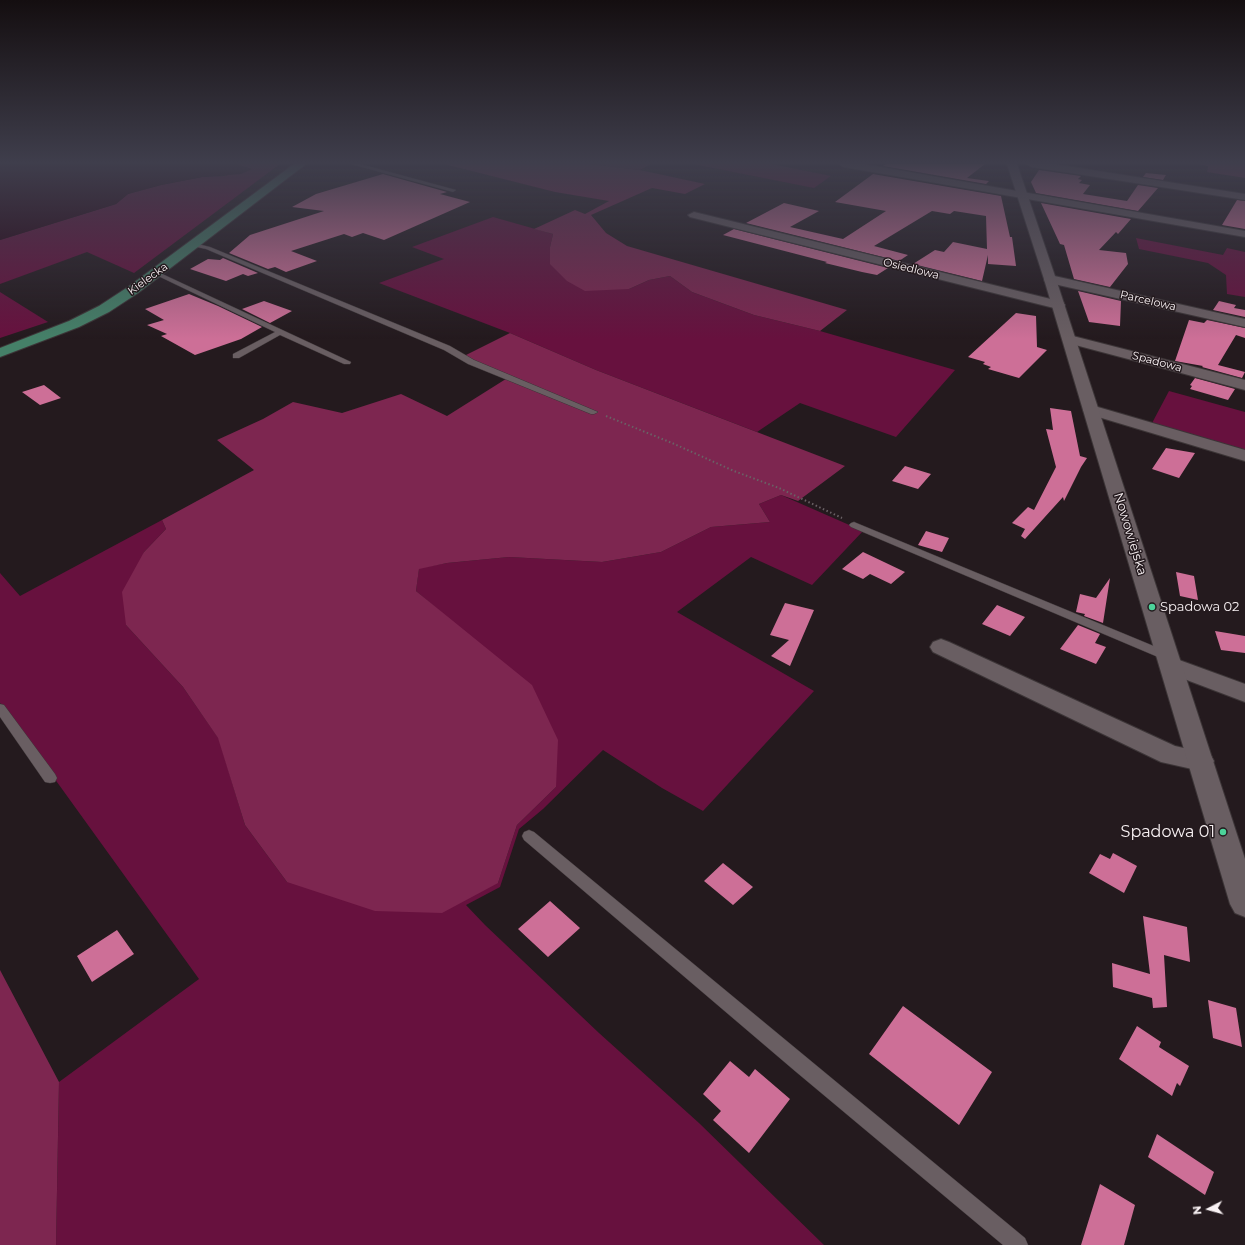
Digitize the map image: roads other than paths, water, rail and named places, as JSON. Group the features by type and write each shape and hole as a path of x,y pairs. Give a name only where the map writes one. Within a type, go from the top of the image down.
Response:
{"main road":[{"name":"Kielecka","path":"0,354 74,324 110,305 225,222"}],"street":[{"name":"Osiedlowa","path":"723,222 1058,305"},
{"name":"Nowowiejska","path":"1032,222 1245,904"},
{"path":"1177,222 1245,234"},
{"name":"Parcelowa","path":"1050,279 1245,323"},
{"name":"Spadowa","path":"1068,339 1245,385"},
{"path":"1091,410 1245,456"},
{"path":"941,647 1170,755 1201,761"},
{"path":"1170,661 1245,693"}],"lane":[{"path":"194,245 208,248 447,348 471,362 594,412"},
{"path":"156,273 347,362"},
{"path":"236,356 280,332"},
{"path":"854,525 1170,661"},
{"path":"0,708 50,778"},
{"path":"528,836 794,1060 1018,1245"}],"place":[{"name":"Spadowa 02","path":"1152,607"},
{"name":"Spadowa 01","path":"1223,832"}]}
